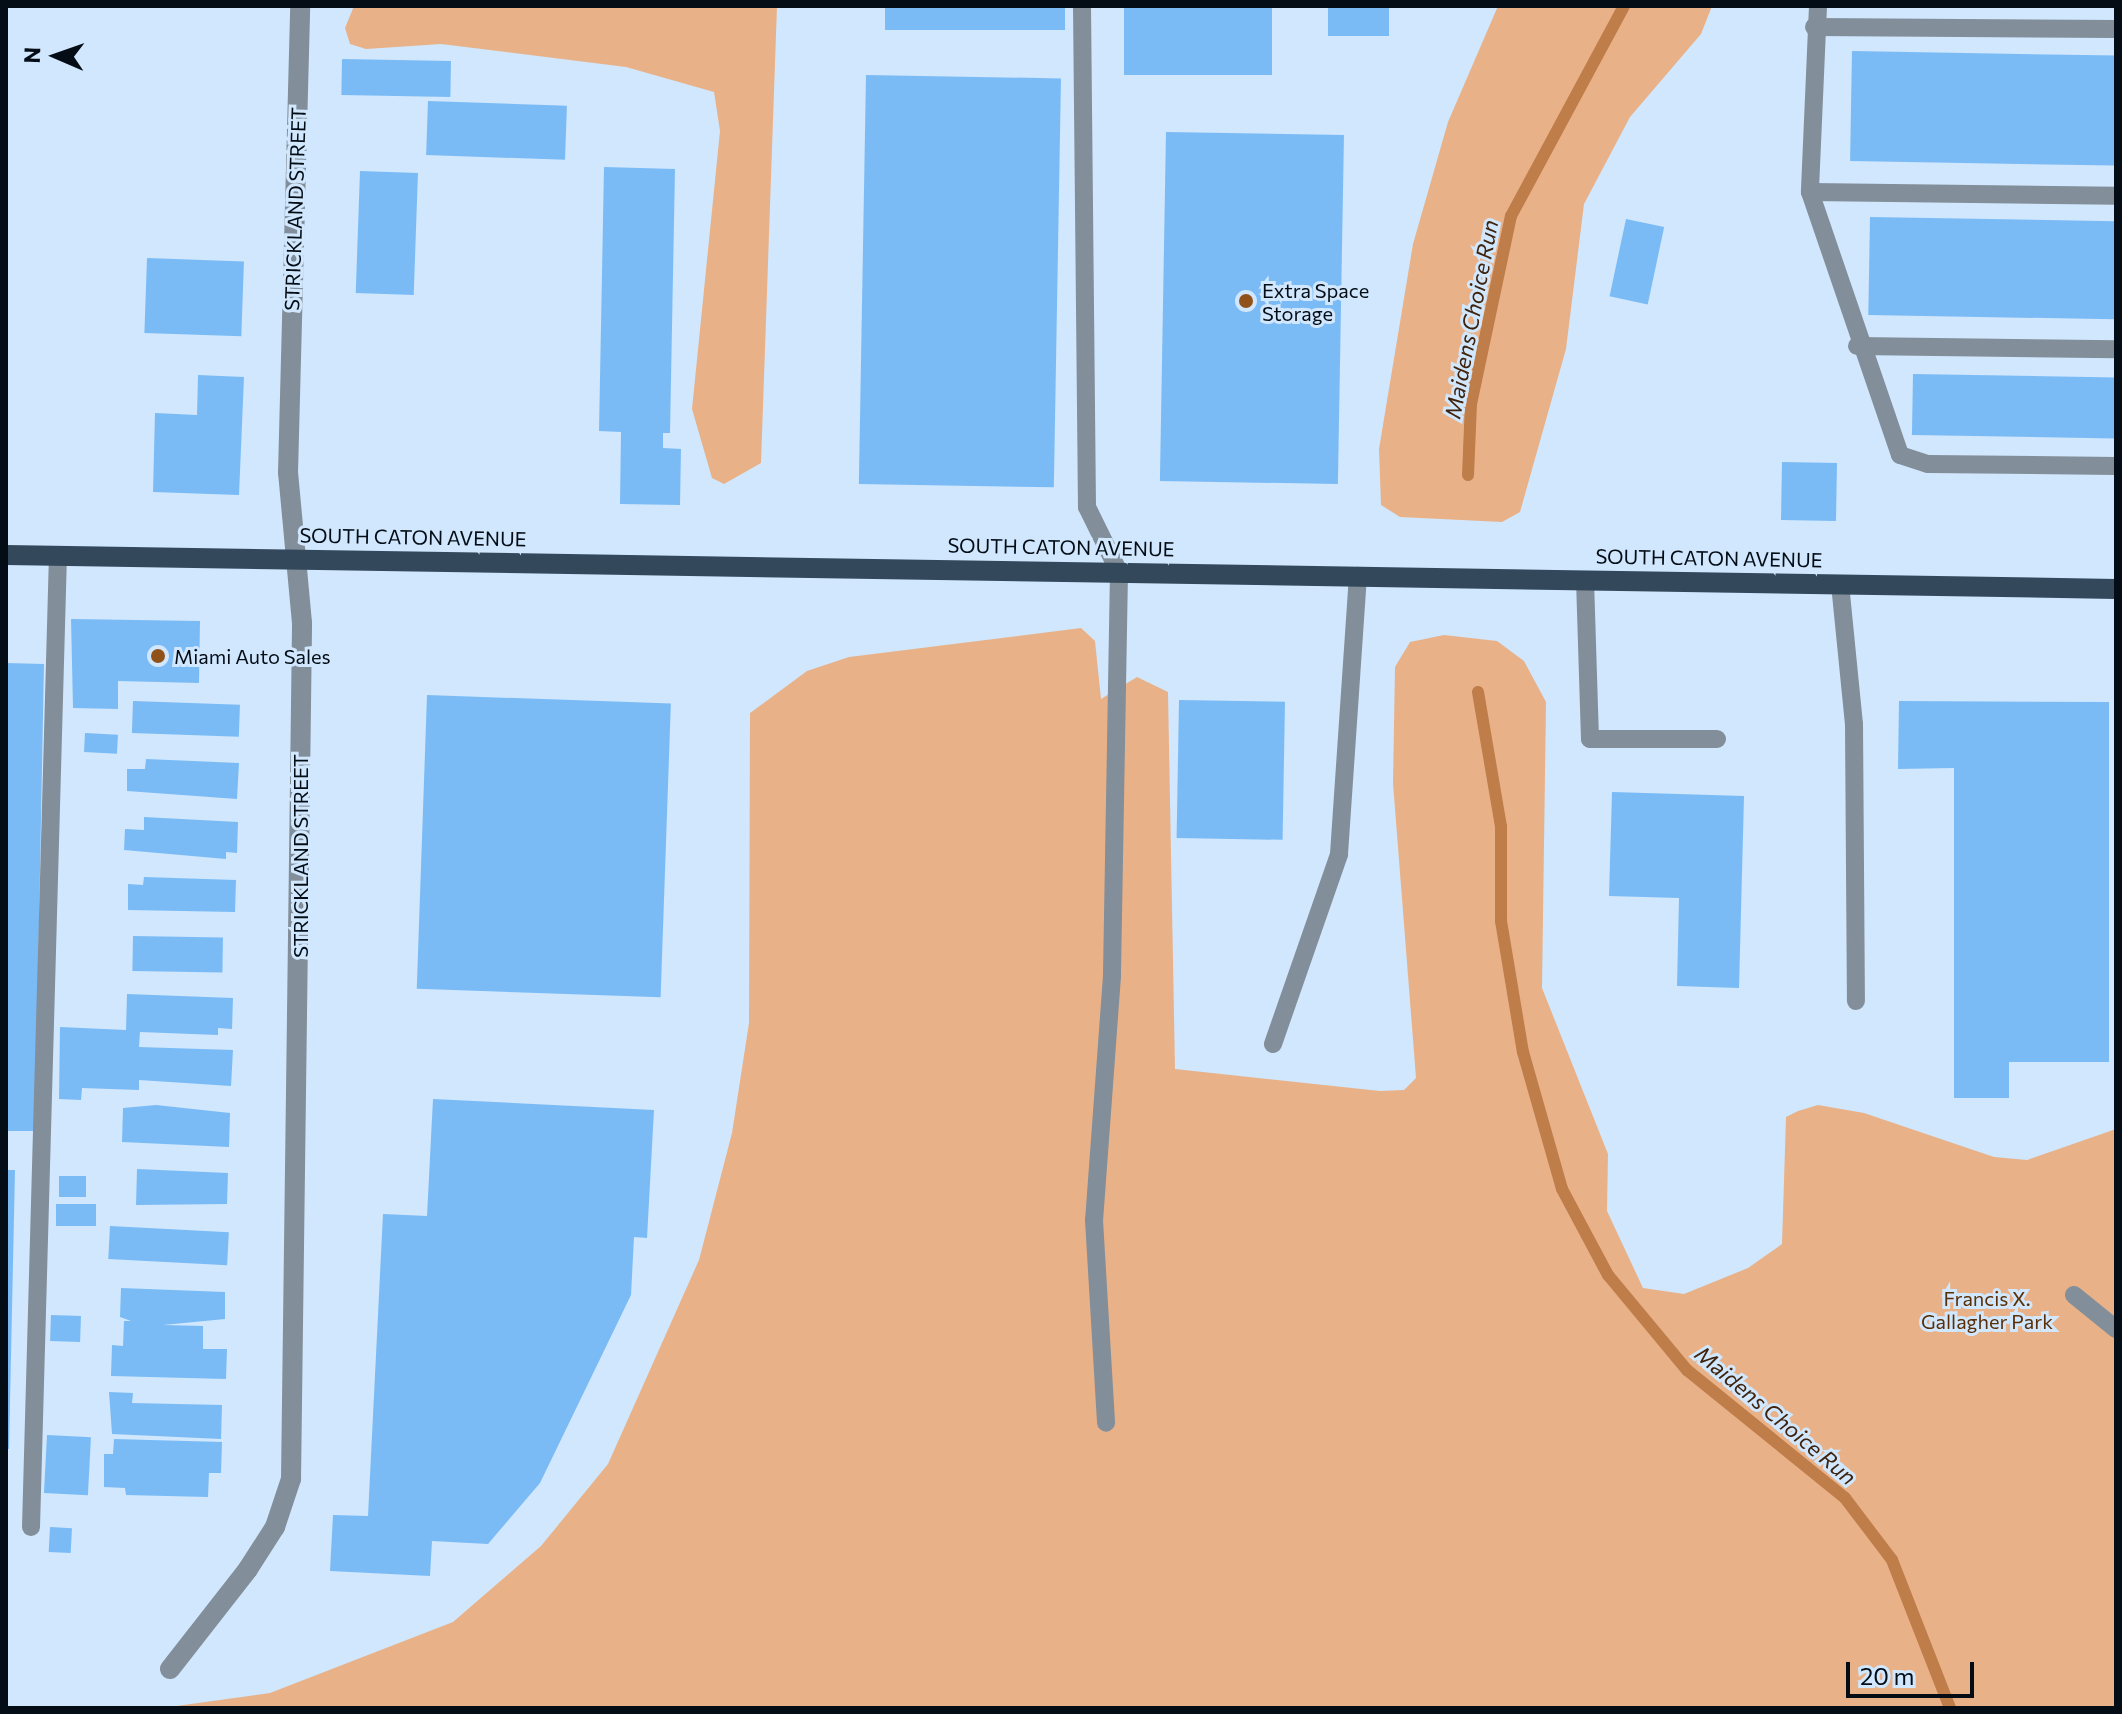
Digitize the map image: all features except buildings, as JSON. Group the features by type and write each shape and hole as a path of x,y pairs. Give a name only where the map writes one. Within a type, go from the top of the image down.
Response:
{"main road":[{"name":"SOUTH CATON AVENUE","path":"6,555 2116,589"}],"street":[{"name":"STRICKLAND STREET","path":"170,1669 268,1538 291,1479 302,623 288,473 300,6"}],"lane":[{"path":"1082,6 1087,507 1119,572 1112,976 1094,1220 1106,1423"},
{"path":"1818,6 1814,27 1810,192 1857,346 1900,455 1928,464 2116,466"},
{"path":"1814,27 2116,29"},
{"path":"1810,192 2116,196"},
{"path":"1857,346 2116,349"},
{"path":"31,1527 58,556"},
{"path":"1273,1044 1339,854 1358,576"},
{"path":"1585,580 1590,739 1717,739"},
{"path":"1840,584 1854,724 1856,1001"},
{"path":"2074,1295 2116,1329"}],"green space":[{"path":"354,6 777,6 761,463 724,484 712,478 692,409 720,131 714,92 626,67 441,44 366,49 350,44 345,28"},
{"path":"1498,6 1712,6 1701,34 1630,117 1584,204 1566,349 1520,512 1502,522 1400,517 1381,505 1379,449 1413,244 1448,122"},
{"name":"Francis X. Gallagher Park","path":"1081,628 1095,641 1101,699 1137,677 1168,692 1175,1069 1380,1091 1404,1090 1416,1078 1393,783 1395,667 1410,642 1444,635 1497,641 1524,661 1546,702 1542,988 1608,1154 1607,1211 1643,1288 1684,1294 1748,1268 1782,1244 1786,1117 1798,1111 1818,1105 1864,1113 1994,1157 2027,1160 2116,1129 2116,1708 162,1708 270,1693 453,1622 541,1546 608,1464 699,1260 732,1133 749,1023 750,713 807,671 849,657"}],"waterway":[{"name":"Maidens Choice Run","path":"1468,475 1471,404 1511,216 1624,6"},
{"name":"Maidens Choice Run","path":"1478,692 1501,827 1501,921 1523,1052 1562,1189 1608,1275 1687,1370 1845,1498 1892,1560 1950,1708"}],"place":[{"name":"Extra Space Storage","path":"1246,301"},
{"name":"Miami Auto Sales","path":"158,656"}]}
